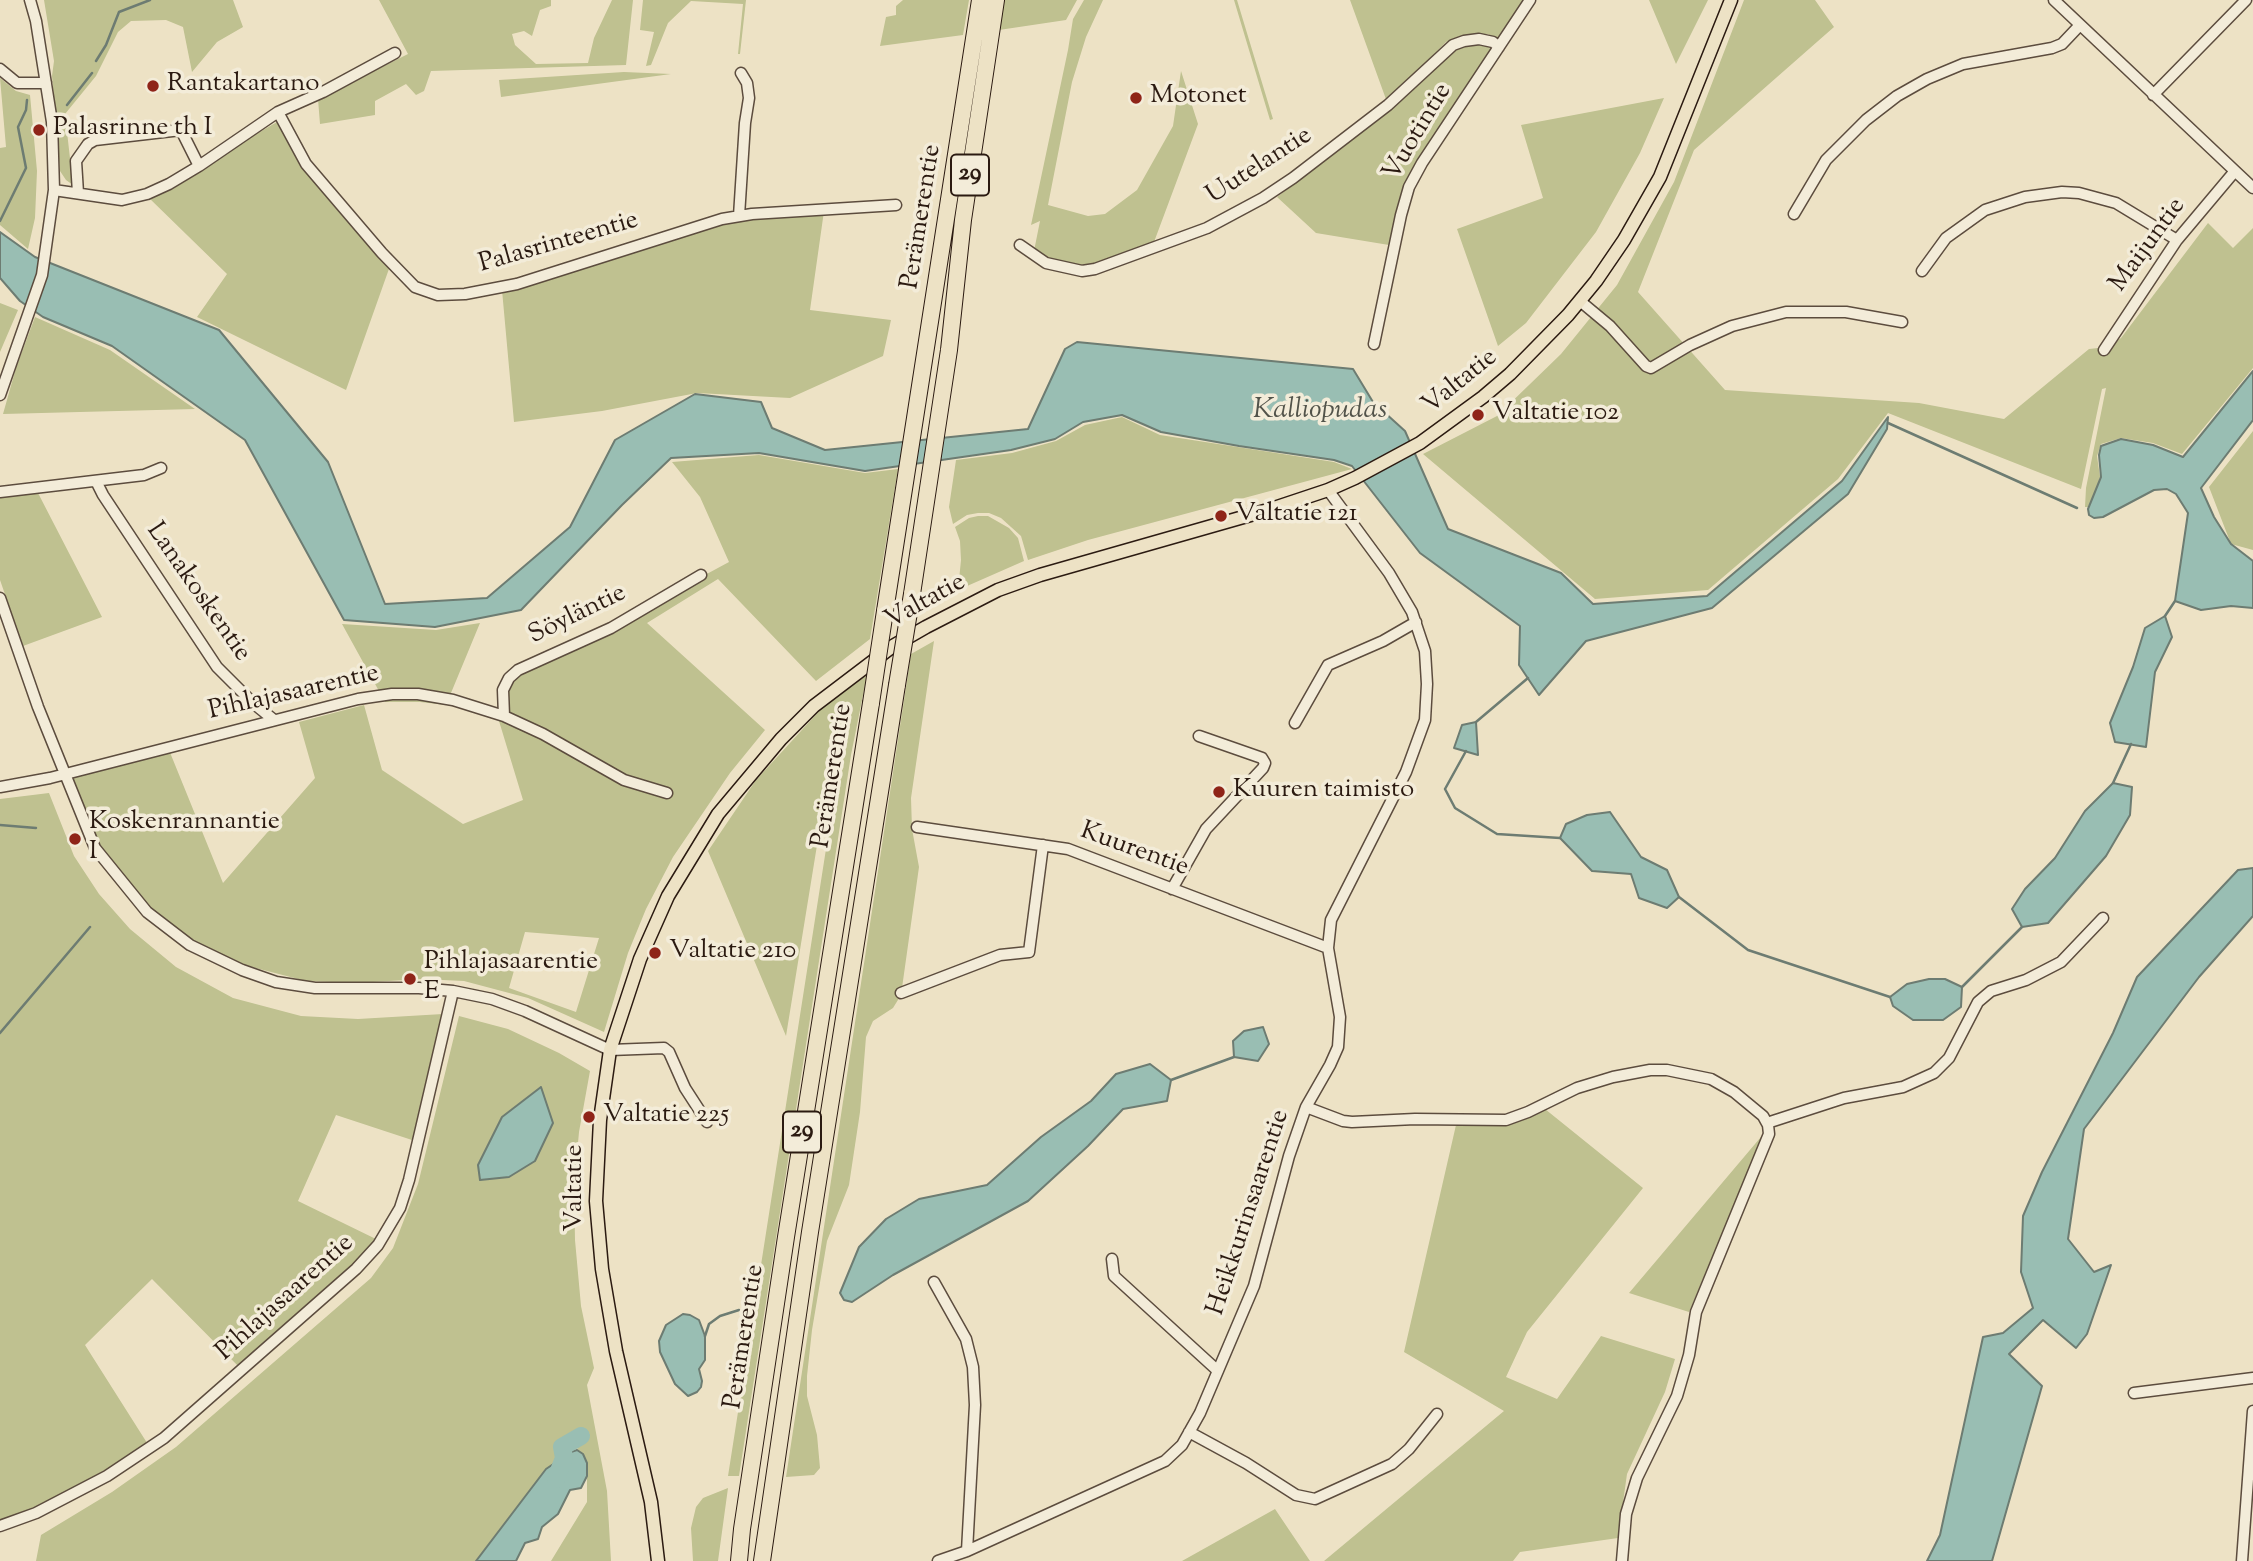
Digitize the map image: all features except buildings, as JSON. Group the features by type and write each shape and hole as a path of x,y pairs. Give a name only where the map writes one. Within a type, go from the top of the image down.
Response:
{"highway":[{"name":"Perämerentie","path":"739,1561 784,1250 980,0"},
{"name":"Perämerentie","path":"762,1561 810,1232 929,485 954,314 963,220 996,0"}],"main road":[{"name":"Valtatie","path":"658,1561 651,1502 607,1309 598,1232 597,1160 600,1120 610,1050 640,959 668,896 718,814 781,738 814,706 852,675 904,640 998,590 1040,575 1268,510 1328,490 1420,443 1452,422 1510,374 1580,301 1624,240 1660,177 1731,0"}],"street":[{"name":"Vuotintie","path":"1374,344 1409,187 1422,163 1530,0"},
{"path":"2054,0 2253,188"},
{"path":"2153,95 2246,0"},
{"path":"0,395 42,275 54,190 47,83 33,3"},
{"path":"1794,214 1826,160 1866,120 1897,96 1927,79 1963,64 2052,48 2062,44 2080,25"},
{"name":"Uutelantie","path":"1020,245 1046,262 1082,271 1207,228 1263,198 1293,178 1388,105 1454,45 1479,39 1488,40 1499,47"},
{"path":"54,190 122,200 135,198 169,184 199,166 278,112 323,92 395,53"},
{"path":"0,69 17,83 47,83"},
{"path":"738,216 749,98 747,83 741,73"},
{"name":"Palasrinteentie","path":"278,112 306,164 319,180 399,272 415,287 427,293 450,295 517,284 711,222 738,216 895,205"},
{"path":"78,193 76,162 88,144 95,140 181,130 199,166"},
{"name":"Maijuntie","path":"2104,349 2177,240 2235,172"},
{"path":"1922,271 1945,238 1974,216 2009,201 2062,192 2079,193 2116,203 2177,240"},
{"path":"1580,301 1651,368 1690,345 1732,326 1786,312 1846,312 1902,322"},
{"path":"0,492 144,475 162,468"},
{"name":"Lanakoskentie","path":"96,481 217,667 274,720"},
{"path":"1306,1107 1338,1047 1340,1017 1328,948 1331,920 1406,772 1425,720 1427,684 1425,651 1416,622 1389,573 1328,490"},
{"name":"Söyläntie","path":"504,716 503,690 509,678 518,670 611,628 701,575"},
{"path":"0,598 64,775 95,848 147,912 190,945 242,970 276,982 315,988 419,988 453,991 492,999 525,1011 610,1050 661,1047 667,1049 685,1088 707,1122"},
{"path":"1295,723 1328,665 1383,641 1416,622"},
{"name":"Pihlajasaarentie","path":"0,787 64,775 358,699 418,694 453,700 504,716 543,734 624,780 667,793"},
{"path":"1172,888 1206,829 1265,763 1262,758 1199,736"},
{"name":"Kuurentie","path":"917,827 1068,849 1328,948"},
{"path":"901,993 1000,955 1029,952 1043,845"},
{"path":"1622,1561 1626,1514 1637,1478 1677,1396 1689,1355 1696,1312 1769,1134 1767,1123 1844,1098 1903,1087 1934,1073 1949,1058 1978,1002 1991,991 2026,980 2062,961 2103,918"},
{"name":"Pihlajasaarentie","path":"0,1526 36,1513 107,1476 163,1438 356,1269 378,1245 400,1208 409,1180 453,991"},
{"name":"Heikkurinsaarentie","path":"938,1561 967,1551 1166,1461 1182,1445 1218,1371 1254,1286 1289,1156 1306,1107 1332,1118 1352,1122 1415,1119 1506,1120 1577,1088 1613,1077 1650,1070 1667,1070 1689,1073 1720,1083 1758,1111 1767,1123"},
{"path":"1112,1259 1114,1276 1218,1371"},
{"path":"934,1282 966,1339 973,1367 975,1405 967,1551"},
{"path":"2134,1393 2253,1378"},
{"path":"2242,1561 2253,1411"},
{"path":"1189,1432 1246,1462 1296,1494 1315,1499 1392,1464 1409,1449 1437,1414"}],"green space":[{"path":"44,0 233,0 243,27 217,42 192,72 183,27 166,20 131,21 118,32 96,76 65,114 73,185 60,171 52,76 54,61"},
{"path":"379,0 551,0 551,6 540,10 532,36 524,31 512,34 515,45 536,64 588,63 594,38 612,0 633,0 626,65 431,71 424,91 416,95 406,84 375,101 375,115 320,124 318,99 408,54"},
{"path":"643,0 746,0 740,54 743,4 691,1 668,23 651,65 646,66 654,32 640,30"},
{"path":"903,0 969,0 963,35 880,46 886,17 896,15 896,6"},
{"path":"1004,0 1077,0 1066,20 999,30"},
{"path":"1084,0 1103,0 1086,37 1072,82 1048,205 1088,216 1105,214 1137,190 1173,126 1181,71 1198,124 1154,242 1095,263 1081,265 1046,258 1034,251 1040,221 1031,225 1073,19"},
{"path":"1234,0 1237,0 1273,119 1270,120"},
{"path":"1350,0 1525,0 1499,40 1488,34 1476,34 1446,42 1387,102"},
{"path":"1649,0 1708,0 1676,64"},
{"path":"1744,0 1815,0 1834,27 1694,150 1638,292 1725,390 1919,403 2004,419 2089,349 2107,347 2121,338 2208,223 2233,248 2253,228 2253,368 2182,454 2153,443 2121,438 2101,444 2097,456 2100,477 2088,507 2085,507 2086,488 2106,388 2102,389 2081,489 1888,413 1838,479 1708,590 1595,599 1423,454 1497,416 1561,354 1617,285 1674,182"},
{"path":"1469,43 1495,47 1405,186 1389,245 1316,233 1277,197 1392,109 1448,53"},
{"path":"624,72 671,74 501,97 499,80"},
{"path":"0,78 16,91 30,95 37,171 35,218 28,249 0,225 0,148 6,147"},
{"path":"1664,98 1640,153 1596,232 1526,323 1498,346 1457,229 1543,198 1521,125"},
{"path":"277,122 390,266 346,390 197,317 227,274 148,197"},
{"path":"824,211 810,310 891,320 883,356 790,398 697,393 602,411 514,422 502,290 747,217"},
{"path":"0,303 18,310 0,352"},
{"path":"35,317 110,350 195,409 3,414"},
{"path":"1122,417 1160,435 1334,462 1352,469 1088,540 1028,560 1021,536 1001,518 989,513 978,513 967,515 953,524 949,507 956,460 1012,453 1056,441 1085,425"},
{"path":"2253,431 2253,550 2231,544 2209,487"},
{"path":"759,455 865,473 898,469 870,639 816,681 718,579 647,623 765,730 730,773 673,857 646,909 628,953 604,1032 528,998 464,981 306,981 244,965 191,940 149,909 99,844 72,778 169,750 223,883 315,778 299,722 364,705 382,770 463,824 523,800 499,721 506,690 515,674 729,562 700,497 672,462","holes":["525,932 599,938 576,1012 509,988"]},
{"path":"38,493 102,617 23,646 0,580 0,495"},
{"path":"978,516 988,516 1009,528 1018,538 1024,561 958,590 961,560 960,541 955,527"},
{"path":"480,623 446,705 385,702 342,624 436,630"},
{"path":"934,641 911,798 912,829 919,867 901,995 893,1008 873,1021 866,1037 860,1112 849,1185 827,1241 812,1330 807,1396 817,1435 820,1468 814,1475 786,1477 911,654"},
{"path":"867,675 851,755 739,1476 728,1476 841,753 832,753 786,1036 708,851 756,780 823,707"},
{"path":"49,793 74,856 99,894 130,929 176,967 233,998 301,1016 358,1019 443,1014 415,1141 336,1115 298,1201 380,1241 241,1369 152,1279 85,1345 149,1446 107,1473 0,1525 0,799"},
{"path":"459,1016 508,1029 590,1071 579,1132 574,1187 575,1240 581,1306 594,1368 587,1385 607,1491 611,1561 551,1561 587,1502 587,1463 583,1454 577,1450 580,1436 562,1447 564,1458 546,1469 476,1561 36,1561 41,1535 112,1492 176,1447 371,1278 393,1248 418,1184"},
{"path":"1545,1109 1643,1188 1527,1332 1506,1377 1557,1399 1601,1336 1675,1359 1665,1392 1627,1474 1618,1538 1520,1552 1513,1561 1324,1561 1504,1411 1404,1352 1456,1125 1506,1126"},
{"path":"1766,1131 1689,1312 1629,1293"},
{"path":"728,1488 718,1561 693,1561 691,1528 696,1507 703,1498"},
{"path":"1275,1509 1310,1561 1182,1561"}],"water":[{"name":"Kalliopudas","path":"0,232 35,257 219,330 328,462 385,604 487,598 570,527 615,440 695,394 761,402 772,428 825,450 1028,429 1065,349 1077,342 1353,369 1373,402 1405,431 1448,529 1561,573 1593,604 1707,596 1842,481 1888,417 1887,429 1848,494 1712,608 1586,641 1539,695 1519,665 1520,626 1420,553 1352,466 1334,460 1161,432 1122,415 1083,422 1055,439 1011,450 865,471 759,453 671,458 521,610 435,627 344,620 245,440 112,346 43,317 20,301 0,278"},
{"path":"2253,371 2253,420 2201,488 2214,517 2231,544 2253,561 2253,608 2231,606 2201,610 2175,601 2188,513 2176,494 2167,489 2154,490 2103,517 2094,518 2089,515 2088,509 2101,477 2099,455 2101,446 2121,439 2153,445 2183,457"},
{"path":"2165,616 2172,637 2155,672 2146,747 2115,742 2110,723 2133,667 2145,628"},
{"path":"1476,722 1478,755 1454,748 1462,725"},
{"path":"2113,783 2132,787 2130,815 2106,856 2048,923 2022,927 2012,909 2025,889 2055,858 2085,811"},
{"path":"1610,812 1641,857 1667,870 1679,897 1667,908 1639,898 1631,874 1592,871 1560,838 1566,824 1587,815"},
{"path":"2253,868 2253,916 2199,977 2084,1129 2068,1239 2094,1272 2111,1265 2087,1334 2076,1348 2043,1320 2009,1354 2042,1386 1992,1561 1927,1561 1940,1535 1983,1337 2003,1333 2033,1308 2021,1272 2023,1216 2042,1172 2113,1033 2137,977 2238,870"},
{"path":"1945,979 1962,987 1961,1007 1943,1020 1913,1020 1893,1006 1890,997 1907,984"},
{"path":"1263,1027 1269,1044 1258,1061 1234,1057 1233,1041 1244,1031"},
{"path":"1150,1064 1171,1080 1167,1101 1123,1109 1088,1146 1028,1201 893,1275 852,1302 844,1300 840,1293 859,1247 886,1219 919,1199 987,1185 1041,1137 1091,1101 1116,1074"},
{"path":"541,1087 553,1123 535,1161 509,1177 480,1180 478,1165 502,1117"},
{"path":"683,1314 699,1320 705,1336 705,1360 699,1369 701,1387 688,1396 675,1384 660,1352 659,1341 666,1325"},
{"path":"577,1450 583,1454 587,1463 587,1476 581,1488 570,1490 558,1514 542,1527 538,1539 525,1543 516,1561 476,1561 546,1469"}],"waterway":[{"path":"96,61 106,45 119,12 150,0"},
{"path":"67,105 92,73"},
{"path":"0,221 26,168 18,127 26,110 27,100"},
{"path":"1888,423 2077,508"},
{"path":"2165,616 2175,601"},
{"path":"1476,722 1528,678"},
{"path":"2113,783 2131,744"},
{"path":"1466,751 1445,789 1455,808 1497,834 1560,838"},
{"path":"0,825 36,828"},
{"path":"1679,897 1748,950 1890,997"},
{"path":"0,1033 90,927"},
{"path":"1962,987 2022,927"},
{"path":"1171,1080 1234,1057"},
{"path":"705,1336 709,1324 720,1316 739,1310"},
{"path":"556,1479 564,1458 562,1447 581,1436"}],"place":[{"name":"Rantakartano","path":"153,86"},
{"name":"Motonet","path":"1136,98"},
{"name":"Palasrinne th I","path":"39,130"},
{"name":"Valtatie 102","path":"1478,415"},
{"name":"Valtatie 121","path":"1221,516"},
{"name":"Kuuren taimisto","path":"1219,792"},
{"name":"Koskenrannantie I","path":"75,839"},
{"name":"Valtatie 210","path":"655,953"},
{"name":"Pihlajasaarentie E","path":"410,979"},
{"name":"Valtatie 225","path":"589,1117"}]}
